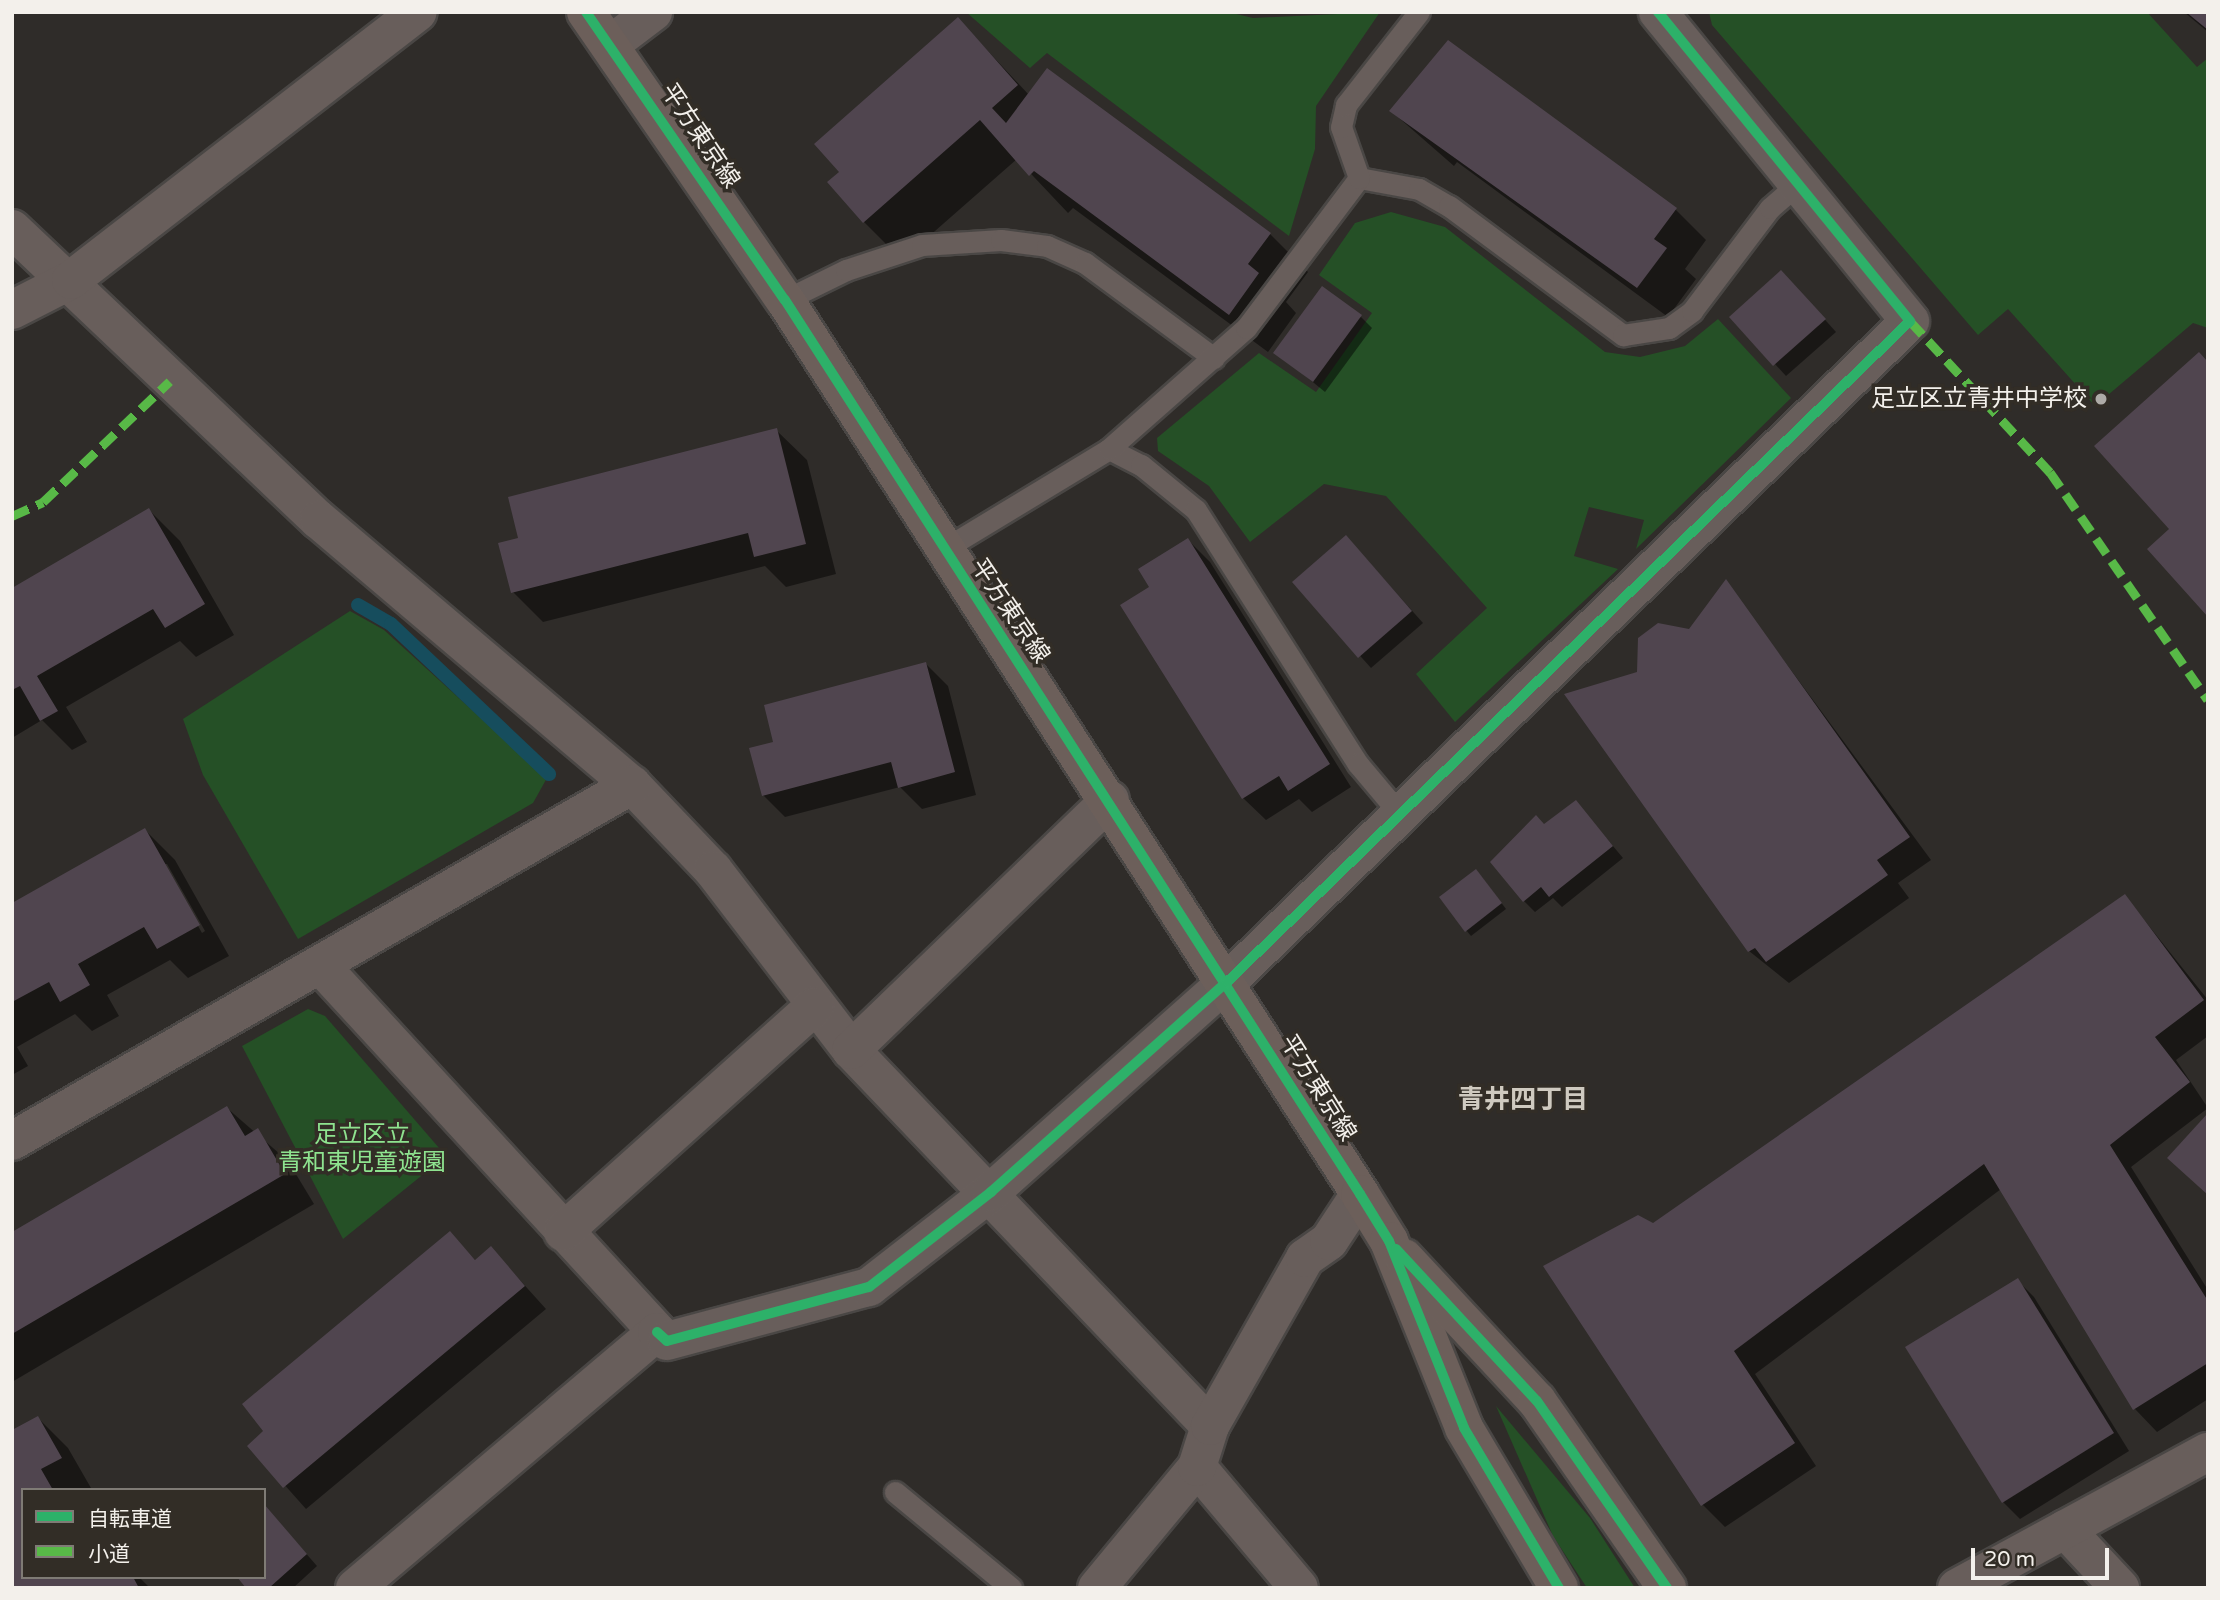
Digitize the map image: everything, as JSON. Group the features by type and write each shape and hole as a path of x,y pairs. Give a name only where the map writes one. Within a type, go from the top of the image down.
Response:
{"main road":[{"name":"平方東京線","path":"586,12 611,44 785,300 944,549 1111,800 1360,1194 1389,1241 1464,1428 1559,1588"},
{"name":"平方東京線","path":"1389,1241 1537,1401 1667,1588"}],"street":[{"path":"12,310 71,280 418,12"},
{"path":"611,44 653,12"},
{"path":"320,965 563,1232 667,1341 869,1287 991,1192 1227,982 1910,321 1658,12"},
{"path":"12,229 71,280 318,520 632,785 713,870 851,1050 978,1188 991,1192 1210,1426"},
{"path":"12,1141 632,785"},
{"path":"851,1050 1111,800"},
{"path":"563,1232 815,1006"},
{"path":"1097,1588 1197,1467 1210,1426 1306,1258 1329,1241 1360,1194"},
{"path":"355,1588 657,1332"},
{"path":"1957,1588 2208,1452"},
{"path":"1197,1467 1299,1588"},
{"path":"2065,1529 2120,1588"}],"lane":[{"path":"1359,178 1341,127 1346,104 1419,12"},
{"path":"1359,178 1419,188 1449,206 1623,335 1669,328 1692,311 1770,208 1798,184"},
{"path":"944,549 1109,449 1214,358 1245,328 1359,178"},
{"path":"785,300 846,270 922,245 1001,240 1047,246 1086,263 1214,358"},
{"path":"1109,449 1141,465 1196,510 1358,764 1400,814"},
{"path":"895,1492 1011,1588"}],"green space":[{"path":"966,12 1228,12 1253,18 1380,12 1316,106 1315,149 1289,236 1047,53 1030,68"},
{"name":"足立区立青井中学校","path":"1709,12 2147,12 2197,67 2208,58 2208,328 2193,323 2095,406 2008,309 1978,335 1712,25"},
{"path":"1391,212 1445,227 1605,352 1640,357 1685,346 1718,319 1791,398 1636,549 1644,520 1589,507 1574,556 1618,569 1455,722 1416,674 1487,608 1386,496 1324,484 1250,542 1209,486 1158,451 1157,438 1259,353 1316,392 1372,313 1319,275 1355,223"},
{"path":"350,611 384,630 547,778 533,803 298,939 203,775 183,719"},
{"name":"足立区立 青和東児童遊園","path":"308,1009 325,1016 446,1156 343,1239 242,1046"},
{"path":"1496,1406 1590,1518 1635,1588 1587,1588 1553,1536"}],"building":[{"path":"2186,12 2208,12 2208,30"},
{"path":"958,17 1018,85 992,108 1006,123 1047,68 1271,233 1248,264 1259,273 1229,315 1034,171 1029,176 980,120 863,223 827,182 839,172 814,144"},
{"path":"1448,40 1677,208 1654,239 1667,248 1637,288 1389,111"},
{"path":"1781,270 1826,319 1773,366 1729,317"},
{"path":"1322,286 1362,315 1313,382 1273,353"},
{"path":"2199,352 2208,362 2208,617 2147,549 2169,529 2094,446"},
{"path":"777,428 806,544 754,557 748,533 511,593 498,543 518,538 508,497"},
{"path":"149,508 205,604 165,628 153,609 37,676 58,711 40,721 20,686 12,690 12,588"},
{"path":"1346,535 1412,611 1358,658 1292,582"},
{"path":"1188,538 1330,764 1288,791 1279,776 1242,799 1120,605 1149,587 1138,569"},
{"path":"1726,579 1910,837 1877,860 1888,875 1766,962 1755,948 1748,952 1564,694 1637,672 1638,638 1658,623 1689,629"},
{"path":"926,662 955,772 898,788 891,762 762,796 749,748 773,742 764,705"},
{"path":"1576,800 1613,846 1549,897 1541,887 1523,902 1490,862 1536,815 1544,824"},
{"path":"145,828 200,925 157,949 144,927 78,964 90,985 60,1002 49,982 12,1002 12,903"},
{"path":"1476,869 1502,903 1465,932 1439,897"},
{"path":"2125,894 2204,1000 2155,1037 2190,1082 2110,1145 2208,1301 2208,1363 2133,1410 1984,1164 1734,1351 1795,1443 1701,1506 1543,1266 1638,1215 1653,1223"},
{"path":"227,1106 245,1136 258,1128 285,1174 12,1334 12,1232"},
{"path":"2208,1113 2208,1195 2167,1158"},
{"path":"450,1231 475,1260 491,1246 525,1286 283,1488 247,1446 263,1431 242,1404"},
{"path":"2018,1278 2114,1433 2002,1503 1905,1347"},
{"path":"38,1416 62,1458 41,1469 52,1488 21,1488 21,1579 134,1579 139,1588 12,1588 12,1430"},
{"path":"266,1506 307,1554 269,1588 246,1588 239,1579 266,1579"}],"waterway":[{"path":"358,605 391,624 549,774"}],"marked path":[{"path":"1910,321 2050,472 2208,700"},
{"path":"12,516 43,502 170,381"}],"cycle path":[{"path":"586,12 785,300 1360,1194 1389,1241 1464,1428 1559,1588"},
{"path":"657,1332 667,1341 869,1287 991,1192 1227,982 1910,321 1658,12"},
{"path":"1396,1249 1537,1401 1667,1588"}],"place":[{"name":"足立区立青井中学校","path":"2101,399"}],"district":[{"name":"青井四丁目","path":"1523,1100"}]}
